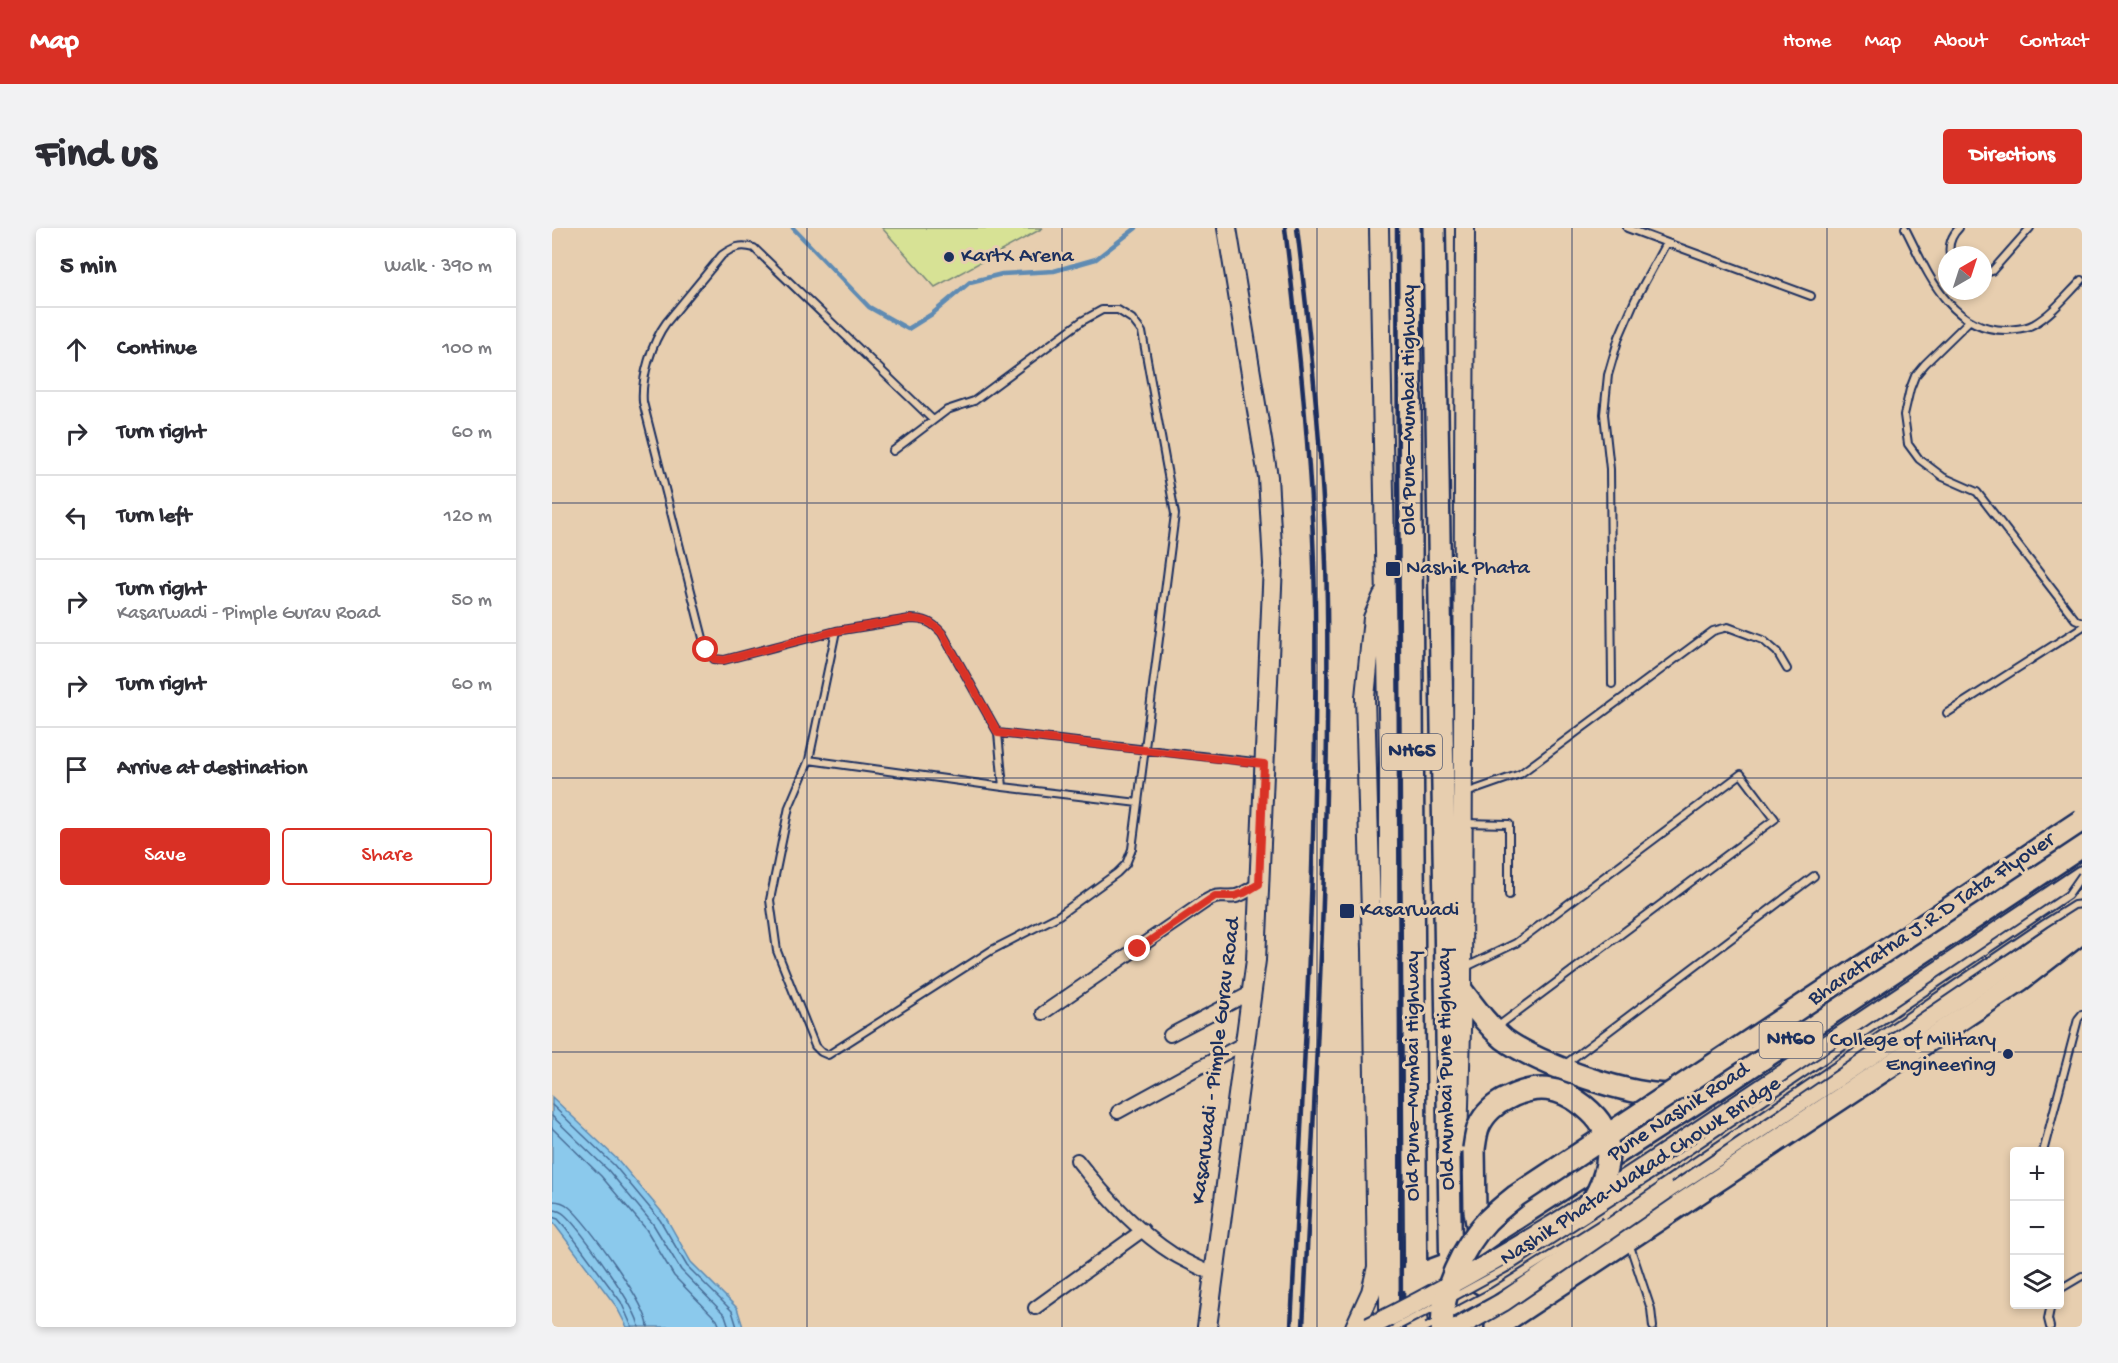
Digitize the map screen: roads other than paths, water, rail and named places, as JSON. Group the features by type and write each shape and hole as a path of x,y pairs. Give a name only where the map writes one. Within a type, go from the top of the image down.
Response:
{"highway":[{"name":"Old Pune–Mumbai Highway","path":"1409,228 1416,1246 1421,1274 1416,1327"},
{"name":"Old Mumbai Pune Highway","path":"1434,228 1453,1327"},
{"name":"Bharatratna J.R.D Tata Flyover","path":"1442,1327 1442,1313 1453,1276 1468,1245 1487,1221 1516,1196 2082,820"},
{"name":"Pune Nashik Road","path":"1389,1282 1451,1263 2082,846"},
{"path":"1421,1274 1502,1322 2020,980 2082,932"},
{"path":"1462,991 1483,1019 1505,1039 1536,1058 1616,1087 1661,1096 1692,1092 1729,1081"},
{"path":"1480,1242 1474,1211 1474,1149 1478,1127 1490,1110 1502,1100 1522,1091 1539,1088 1556,1089 1574,1098 1592,1112 1602,1126 1607,1145 1607,1164 1602,1185 1593,1200"},
{"path":"1450,1230 1474,1211"}],"main road":[{"name":"Kasarwadi - Pimple Gurav Road","path":"1207,1327 1256,960 1273,564 1268,477 1227,228"},
{"path":"1379,228 1390,932 1389,1327"},
{"path":"1450,1230 1458,1169 1462,991 1465,228"},
{"path":"1355,1327 1371,1292 1377,1267 1365,696 1373,618 1386,587"},
{"name":"Bharatratna J.R.D Tata Flyover","path":"1370,1327 1491,1263 1593,1200 2082,875"},
{"path":"1459,1327 1503,1302 1666,1190 2027,953 2082,914"}],"street":[{"path":"1043,1013 1206,901 1215,896 1234,896 1244,893 1259,884"},
{"path":"1170,1035 1252,992"},
{"path":"1118,1112 1246,1042"},
{"path":"1077,1160 1103,1193 1143,1230 1173,1254 1215,1275"},
{"path":"1035,1308 1143,1230"}],"lane":[{"path":"1627,228 1811,296"},
{"path":"1905,228 1939,292 1953,310 1969,321 1996,330 2033,325 2048,314 2082,280"},
{"path":"1950,246 1959,228"},
{"path":"1992,271 2030,228"},
{"path":"1612,684 1610,469 1604,414 1608,375 1618,337 1666,243"},
{"path":"933,420 754,248 744,245 731,248 722,255 657,334 642,388 643,402 706,650 714,659 724,660 836,631 910,619 932,622 942,633 998,733 1003,787"},
{"path":"836,631 809,760 789,807 772,889 771,912 777,951 815,1046 828,1055 992,950 1058,916 1126,864 1132,849 1175,514 1142,332 1131,319 1118,310 1102,310 1082,321 974,401 947,410 893,451"},
{"path":"1947,713 2082,625 1977,492 1943,477 1919,459 1908,444 1904,415 1915,376 1969,321"},
{"path":"1463,794 1520,774 1713,631 1728,627 1763,640 1777,652 1787,669"},
{"path":"998,733 1264,764"},
{"path":"809,760 1138,803"},
{"path":"1462,969 1516,944 1741,774 1775,819 1494,1029"},
{"path":"1463,823 1509,824 1509,895"},
{"name":"Nashik Phata-Wakad Chowk Bridge","path":"1396,1327 1514,1264 1669,1164 2068,896 2082,875"},
{"path":"1561,1067 1814,876"},
{"name":"Nashik Phata-Wakad Chowk Bridge","path":"1427,1327 1492,1292 1626,1208 2074,904 2082,904"},
{"path":"2044,1147 2078,1019 2082,1014"},
{"path":"1628,1240 1651,1309 1653,1327"},
{"path":"2064,1287 2082,1276"},
{"path":"2050,1309 2048,1319 2050,1327"}],"water":[{"path":"552,1097 618,1160 665,1216 691,1262 737,1308 743,1327 627,1327 616,1306 552,1221"}],"waterway":[{"path":"793,228 869,307 908,329 932,314 970,282 1002,274 1054,271 1096,259 1136,228"}],"railway":[{"path":"1285,228 1305,415 1312,509 1315,603 1312,874 1291,1327"},
{"path":"1297,228 1317,415 1324,509 1327,603 1324,874 1303,1327"},
{"path":"1397,228 1401,1327"}],"place":[{"name":"KartX Arena","path":"949,257"},
{"name":"Nashik Phata","path":"1393,569"},
{"name":"Kasarwadi","path":"1347,911"},
{"name":"College of Military Engineering","path":"2008,1054"}]}
